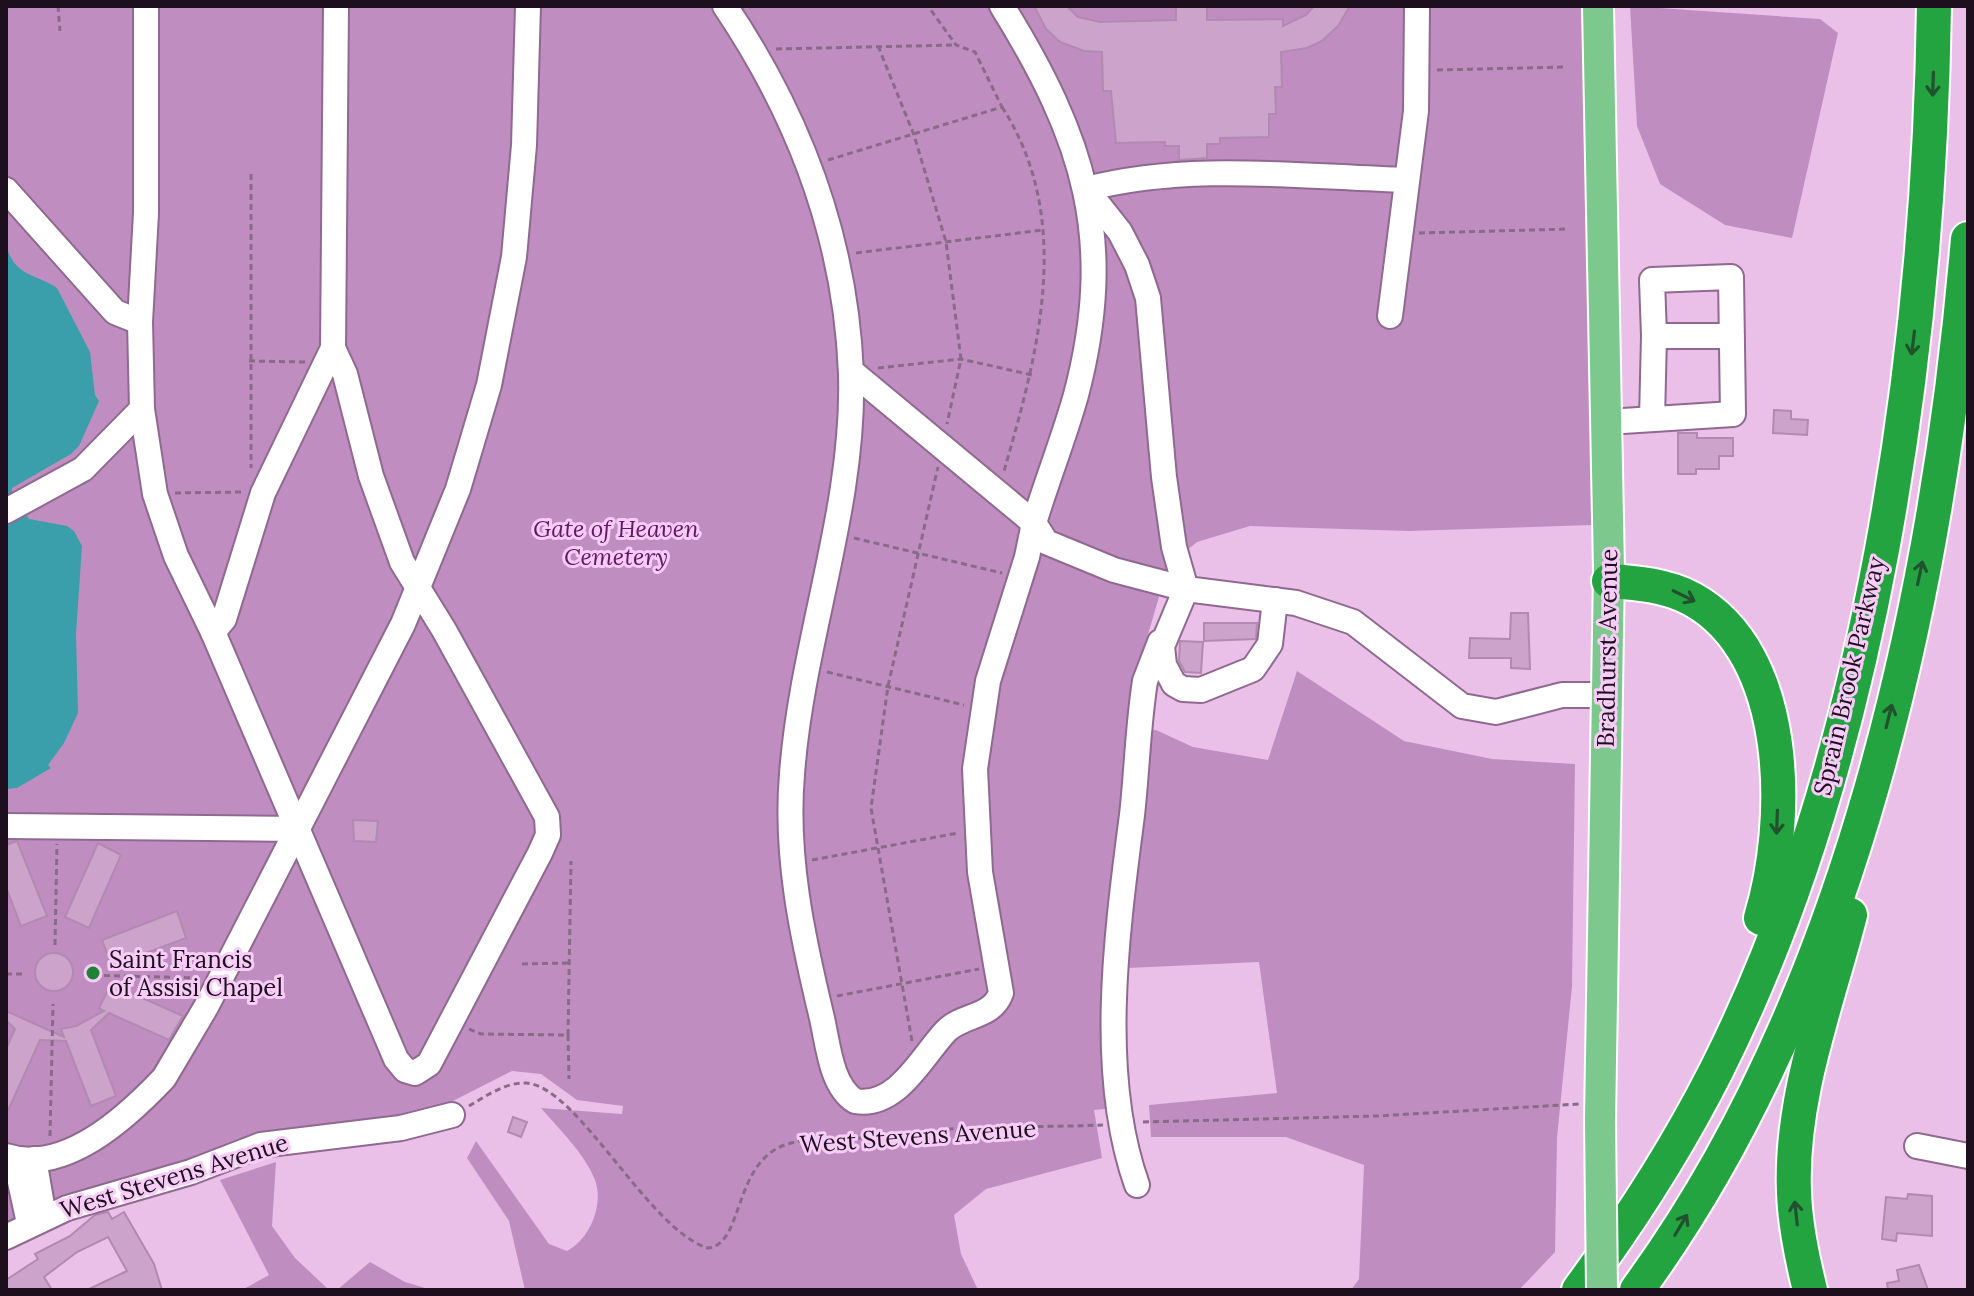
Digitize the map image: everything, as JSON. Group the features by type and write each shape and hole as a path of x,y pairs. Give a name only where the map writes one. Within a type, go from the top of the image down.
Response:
{"highway":[{"name":"Sprain Brook Parkway","path":"1579,1290 1648,1190 1716,1071 1754,989 1793,886 1828,773 1868,609 1897,453 1914,329 1930,155 1934,6"},
{"name":"Sprain Brook Parkway","path":"1637,1290 1677,1232 1718,1162 1774,1053 1826,927 1873,783 1905,649 1936,488 1968,239"},
{"path":"1609,581 1671,590 1710,611 1741,644 1756,672 1766,705 1778,786 1774,862 1716,1071"},
{"path":"1810,1290 1795,1210 1796,1134 1807,1075 1851,911 1873,783"}],"main road":[{"name":"Bradhurst Avenue","path":"1598,6 1609,581 1600,1112 1602,1290"}],"street":[{"path":"146,6 146,213 140,322 142,409 164,526 299,829 396,1059 405,1070 415,1073 429,1064 548,835 547,817 402,562 371,476 345,374 330,355"},
{"path":"37,1220 26,1158 95,1137 147,1096 164,1078 185,1045 299,829 419,589 473,443 504,314 520,206 528,6"},
{"path":"725,6 753,50 810,165 835,256 851,371 849,452 807,667 792,773 793,864 818,1000 840,1087 847,1095 865,1103 890,1091 917,1069 946,1032 994,1005 1002,985 980,872 975,769 996,650 1021,578 1034,523 1067,424 1085,355 1093,278 1086,189 1066,122 1002,6"},
{"path":"1390,316 1417,71 1417,6"},
{"path":"213,632 224,619 257,492 330,355 336,7"},
{"path":"1086,189 1144,179 1221,174 1407,180"},
{"path":"1086,189 1120,232 1137,265 1148,298 1166,491 1174,547 1186,589 1145,681 1121,898 1116,1028 1120,1124 1137,1185"},
{"path":"6,190 115,312 140,322"},
{"path":"1607,422 1733,414 1731,277 1652,280 1652,419"},
{"path":"1654,336 1732,336"},
{"path":"851,371 1034,523 1046,542 1114,570 1186,589 1275,600 1353,622 1462,706 1496,712 1562,695 1606,695"},
{"path":"6,511 83,469 142,409"},
{"path":"1165,631 1164,665 1174,684 1183,689 1201,690 1253,669 1270,644 1275,600"},
{"path":"6,826 299,829"},
{"name":"West Stevens Avenue","path":"6,1237 37,1220 191,1172 261,1145 401,1128 452,1115"},
{"path":"1917,1146 1968,1156"}],"path":[{"path":"58,6 60,31"},
{"path":"928,6 956,45"},
{"path":"753,50 956,45 975,52 1025,152 1043,230 1043,300 1032,375 996,492"},
{"path":"878,46 914,135 946,242 961,359 888,686 871,808 917,1069"},
{"path":"1417,71 1565,67"},
{"path":"810,165 1002,107"},
{"path":"170,493 257,492 249,361 251,174"},
{"path":"1399,234 1569,229"},
{"path":"835,256 1043,230"},
{"path":"249,361 330,355"},
{"path":"851,371 961,359 1032,375"},
{"path":"834,533 1021,578"},
{"path":"807,667 983,710"},
{"path":"55,945 58,825"},
{"path":"793,864 977,829"},
{"path":"569,1079 571,861"},
{"path":"522,964 569,963"},
{"path":"818,1000 998,965"},
{"path":"6,974 25,974"},
{"path":"84,975 220,979"},
{"path":"26,1158 53,1004"},
{"path":"451,1021 481,1034 568,1035"},
{"name":"West Stevens Avenue","path":"452,1115 515,1084 531,1083 545,1089 576,1116 665,1215 694,1242 708,1248 726,1240 750,1172 758,1162 783,1146 812,1139 862,1138 938,1130 1600,1112"}],"green space":[{"name":"Gate of Heaven Cemetery","path":"6,6 1586,6 1592,525 1409,531 1250,526 1197,542 1168,566 1137,672 1129,729 1156,730 1193,747 1268,760 1297,671 1404,741 1492,759 1575,764 1572,986 1557,1138 1555,1252 1519,1290 1351,1290 1359,1279 1364,1165 1286,1137 1151,1137 1149,1105 1277,1093 1259,962 1106,969 1105,1109 1094,1110 1102,1158 986,1189 954,1215 961,1254 978,1290 525,1290 509,1221 467,1158 476,1141 549,1244 567,1251 582,1238 593,1220 597,1190 585,1161 541,1108 622,1114 623,1106 577,1100 541,1074 512,1071 435,1110 395,1118 6,1228"},
{"path":"1630,6 1820,19 1838,33 1792,238 1725,225 1660,184 1637,126"},
{"path":"276,1162 272,1226 295,1258 329,1290 242,1290 269,1275 220,1180"},
{"path":"370,1262 405,1282 432,1290 337,1290"}],"shaded area":[{"path":"6,245 15,264 57,288 90,352 95,395 99,401 79,446 71,454 12,488 12,495 29,519 67,526 74,531 82,546 76,634 78,713 64,743 48,765 51,768 17,788 6,789"}],"building":[{"path":"1034,6 1067,6 1078,17 1100,22 1176,20 1176,6 1207,6 1207,20 1283,19 1283,26 1306,15 1314,6 1350,6 1338,26 1322,41 1307,48 1281,52 1282,87 1275,87 1276,114 1269,114 1269,137 1220,138 1220,144 1207,144 1207,158 1179,160 1179,146 1165,146 1165,142 1116,143 1111,91 1103,91 1102,52 1084,51 1060,42 1046,29"},
{"path":"1774,410 1791,411 1791,419 1808,420 1807,435 1773,433"},
{"path":"1678,433 1697,433 1697,438 1733,438 1733,456 1719,456 1719,469 1696,469 1696,474 1678,474"},
{"path":"1511,613 1528,613 1530,669 1511,668 1511,658 1469,658 1470,638 1510,639"},
{"path":"1204,623 1257,623 1256,639 1204,641"},
{"path":"1180,641 1203,642 1201,673 1185,672 1179,661"},
{"path":"353,820 378,821 376,842 354,841"},
{"path":"17,841 47,916 21,926 6,887 6,845"},
{"path":"98,843 121,855 89,928 65,917"},
{"path":"177,911 186,938 112,966 102,940"},
{"path":"54,953 67,959 73,972 67,985 54,991 41,985 35,972 41,959"},
{"path":"111,984 183,1016 169,1040 109,1013 91,1030 116,1096 91,1106 66,1041 40,1040 6,1115 6,1049 15,1029 6,1020 6,1011 64,1037 61,1029 76,1026 104,1011 99,1008"},
{"path":"513,1117 527,1122 521,1137 508,1132"},
{"path":"1908,1194 1932,1196 1932,1236 1897,1233 1896,1241 1882,1239 1886,1197 1907,1199"},
{"path":"108,1212 112,1219 124,1212 154,1264 162,1290 87,1290 127,1271 108,1237 77,1252 44,1277 52,1290 6,1290 6,1280 38,1259 35,1254 70,1236 95,1215"},
{"path":"1919,1265 1928,1290 1888,1290 1887,1283 1899,1281 1897,1270"}],"place":[{"name":"Saint Francis of Assisi Chapel","path":"93,973"}]}
